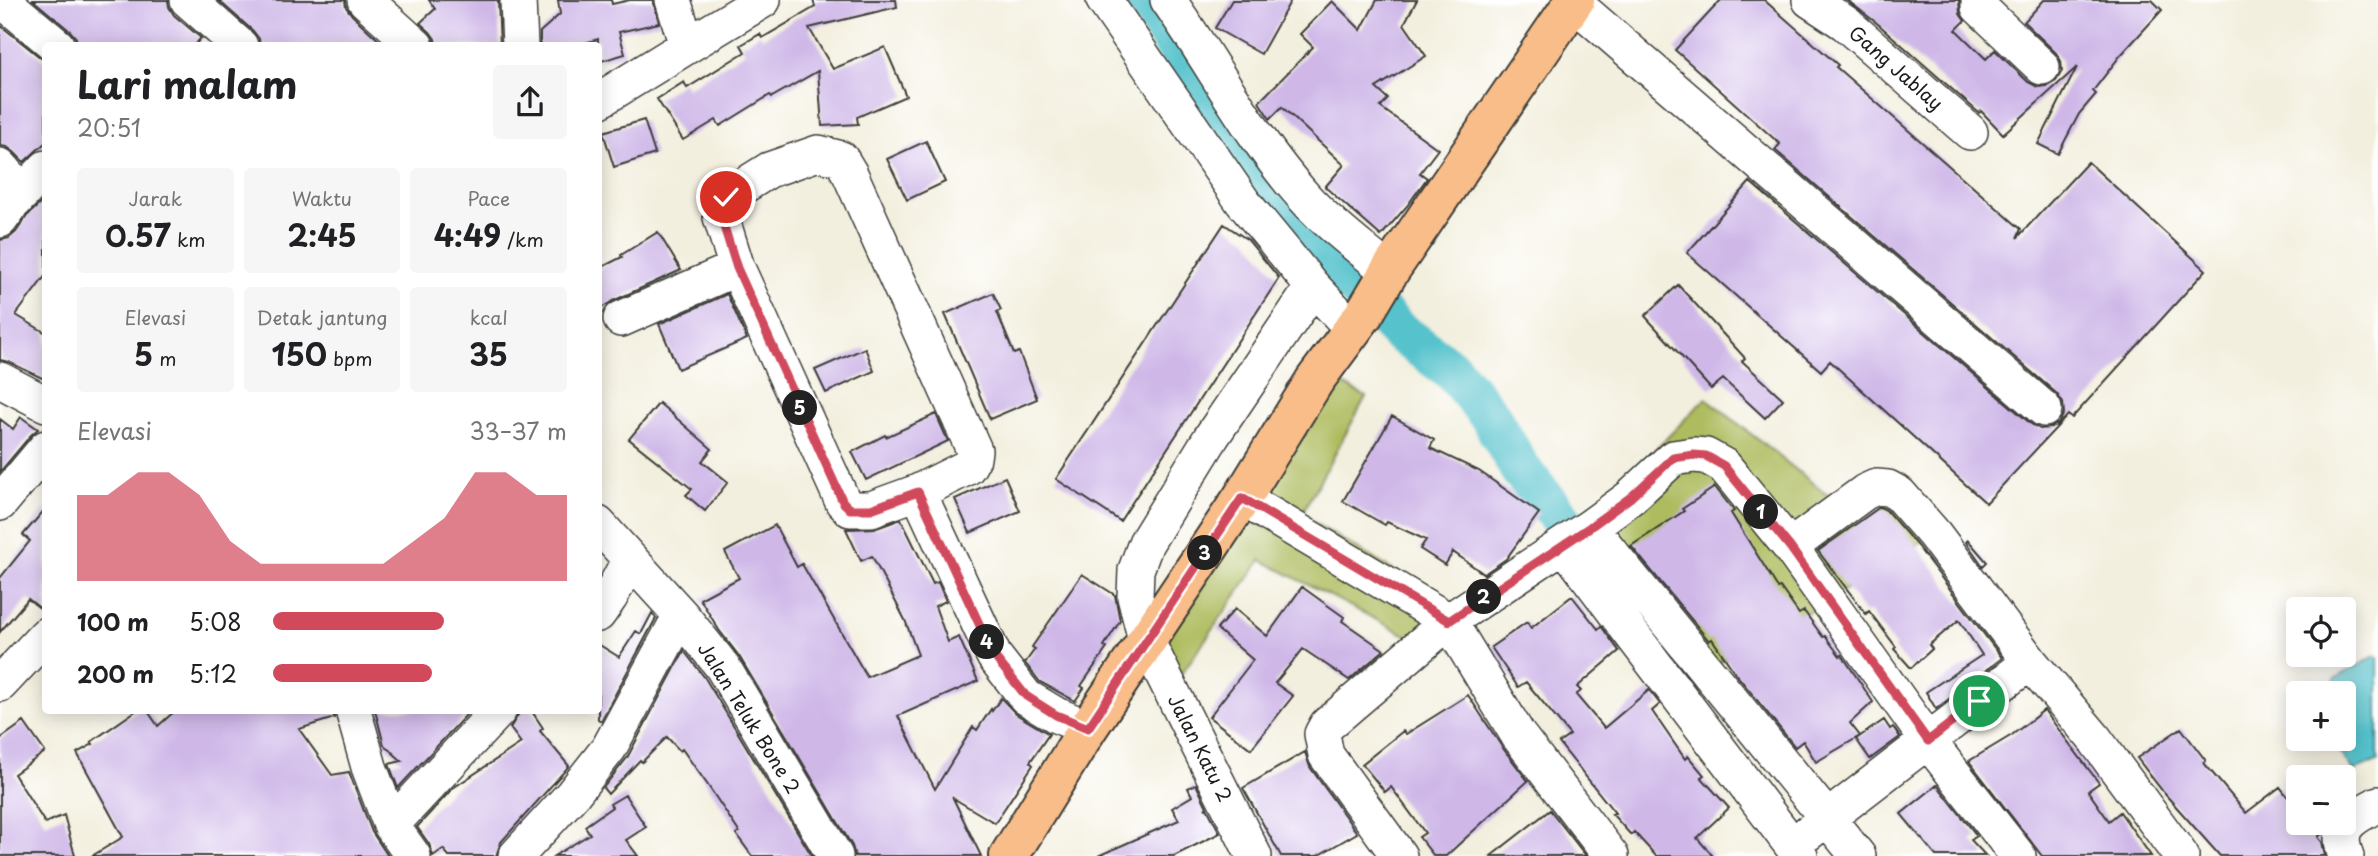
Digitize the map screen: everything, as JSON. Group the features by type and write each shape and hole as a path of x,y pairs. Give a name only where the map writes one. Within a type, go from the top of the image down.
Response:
{"main road":[{"path":"1009,856 1088,728 1242,498 1315,380 1574,1"}],"street":[{"path":"2,0 52,42"},
{"path":"365,0 412,42"},
{"path":"673,0 687,46"},
{"path":"602,99 762,0"},
{"path":"1104,0 1243,202 1312,287 1371,300"},
{"path":"1168,0 1200,45 1267,152 1306,199 1371,300"},
{"path":"1979,0 1979,6 2042,67"},
{"path":"191,1 236,42"},
{"path":"1574,1 2043,409"},
{"name":"Gang Jablay","path":"1820,2 1970,132"},
{"path":"516,3 520,42"},
{"path":"818,153 841,159 850,174 974,450 968,467 918,492 871,509 850,509 843,502 737,268 721,217 726,197 769,170 818,153"},
{"path":"0,166 14,180 16,191 7,211"},
{"path":"7,211 42,172"},
{"path":"621,320 737,268"},
{"name":"Jalan Katu 2","path":"1254,856 1146,640 1135,597 1136,570 1146,543 1212,436 1312,287"},
{"path":"0,380 42,402"},
{"path":"0,503 42,454"},
{"path":"1399,856 1326,755 1322,734 1327,725 1449,621 1631,497 1673,458 1694,455 1706,456 1724,466 1790,547 1928,741 2018,856"},
{"path":"1790,547 1865,492 1876,487 1888,488 1899,494 1934,534 2030,662 2094,738 2180,856"},
{"path":"918,492 994,656 1026,696 1056,715 1088,728"},
{"path":"1242,498 1449,621 1518,735 1612,856"},
{"name":"Jalan Teluk Bone 2","path":"602,528 681,615 722,666 835,856"},
{"path":"1577,536 1802,840 1858,856"},
{"path":"602,608 630,559"},
{"path":"516,856 572,795 608,748 681,615"},
{"path":"0,684 42,639"},
{"path":"1802,840 2030,662"},
{"path":"355,714 369,767 391,825 413,856"},
{"path":"391,825 495,714"},
{"path":"2346,856 2341,838 2344,827 2353,818 2378,804"}],"green space":[{"path":"1332,379 1366,397 1301,515 1451,605 1421,643 1261,560 1182,673 1154,649"},
{"path":"1706,398 1829,496 1878,477 1931,536 1814,609 1706,670 1590,527 1644,461"}],"water":[{"path":"2375,656 2378,658 2378,761 2356,770 2356,765 2350,765 2340,751 2356,751 2356,681 2334,681"}],"building":[{"path":"33,0 168,0 174,15 201,38 198,42 76,42 70,31"},
{"path":"218,0 345,0 352,15 381,42 259,42 253,31"},
{"path":"429,0 498,0 500,42 435,42 420,23 435,9"},
{"path":"558,0 611,0 612,4 630,0 653,0 659,23 619,32 625,54 602,61 602,42 598,42 598,39 588,42 540,42 540,32 560,14"},
{"path":"813,0 896,0 897,7 809,28 833,69 885,47 906,96 857,117 858,124 822,126 818,71 772,97 770,95 720,126 716,120 683,140 657,99 684,82 687,88 745,52 741,45 760,34 762,38 815,7"},
{"path":"1232,0 1291,0 1261,54 1215,28"},
{"path":"1377,0 1417,0 1404,24 1426,56 1376,88 1388,99 1380,107 1438,149 1420,173 1427,178 1381,236 1325,187 1344,165 1282,107 1270,119 1259,102 1313,47 1300,34 1332,1 1361,30"},
{"path":"1721,0 1764,0 1838,65 1836,67 2021,229 2017,238 2088,162 2206,270 2072,418 2068,415 1986,503 1830,361 1821,371 1687,253 1750,182 2031,424 2040,429 2050,428 2059,423 2064,413 2063,403 2057,394 1775,150 1780,144 1675,50"},
{"path":"1847,0 1959,0 1960,14 1965,21 1956,30 1986,59 1995,50 2028,82 2038,87 2056,81 2062,71 2061,61 2056,53 2024,22 2044,0 2152,0 2162,10 2120,56 2093,91 2096,94 2079,114 2058,154 2038,144 2077,67 2003,134 1981,111 1979,113"},
{"path":"0,25 42,59 42,146 24,162 7,147 0,146"},
{"path":"644,120 655,154 614,167 603,132"},
{"path":"926,141 945,182 907,200 887,159"},
{"path":"42,202 42,280 16,315 42,331 42,378 0,360 0,240 9,238 16,232"},
{"path":"1224,224 1248,240 1279,278 1120,521 1056,479"},
{"path":"658,232 681,270 602,308 602,267 622,257 621,255"},
{"path":"1678,285 1745,358 1742,361 1783,399 1765,418 1723,379 1711,389 1645,316"},
{"path":"993,293 1001,310 997,312 1014,354 1019,352 1037,399 990,419 945,314"},
{"path":"727,294 747,339 678,369 659,324"},
{"path":"865,348 874,371 826,393 815,370"},
{"path":"659,403 712,449 702,461 728,482 705,511 686,495 692,489 629,439"},
{"path":"936,414 948,441 866,480 852,452"},
{"path":"1392,416 1434,440 1430,448 1479,471 1539,513 1506,559 1484,574 1453,552 1445,565 1420,549 1426,540 1387,522 1385,525 1343,501"},
{"path":"21,417 38,429 0,472 0,419 13,429"},
{"path":"1005,477 1020,511 970,533 955,499"},
{"path":"1715,487 1734,511 1731,513 1778,588 1780,587 1799,614 1804,611 1823,637 1825,636 1840,656 1842,655 1873,702 1850,723 1860,736 1816,762 1803,741 1795,747 1735,673 1712,639 1709,641 1631,546"},
{"path":"1880,507 1886,510 1918,547 2002,658 1936,709 1926,692 1982,655 1959,620 1929,645 1932,649 1911,668 1894,649 1896,647 1869,611 1866,614 1818,551"},
{"path":"42,513 42,610 28,599 0,632 0,578 30,541 23,535"},
{"path":"901,519 933,584 938,582 946,601 935,606 948,642 959,637 978,681 898,716 935,789 973,727 977,730 1001,698 1016,714 1049,734 1030,762 1033,765 995,823 953,798 981,856 855,856 852,846 739,656 700,599 739,578 725,552 775,525 797,567 802,564 867,677 918,655 905,620 872,556 861,561 846,529 877,528"},
{"path":"1968,540 1987,562 1983,566 1966,542"},
{"path":"1082,574 1115,595 1120,621 1104,646 1107,648 1081,686 1084,688 1075,701 1040,682 1025,663 1035,649 1032,647"},
{"path":"1302,587 1344,617 1342,621 1384,650 1349,680 1303,649 1275,683 1293,696 1251,749 1209,717 1253,660 1217,629 1235,609 1267,636"},
{"path":"1572,596 1598,629 1601,626 1619,651 1577,687 1581,691 1576,695 1604,728 1649,690 1660,704 1652,711 1685,759 1688,756 1704,775 1701,777 1729,808 1697,838 1713,856 1656,856 1634,832 1631,835 1559,743 1570,735 1526,682 1518,687 1491,647 1527,622 1531,628"},
{"path":"652,613 656,618 601,721 598,714 602,714 602,646 619,657 636,631 641,634"},
{"path":"684,651 705,678 812,856 752,856 736,834 739,832 682,749 680,751 667,737 642,762 640,760 608,794 603,788 627,758"},
{"path":"1468,695 1528,781 1446,856 1434,856 1419,837 1425,833 1391,787 1385,792 1362,764 1403,731 1406,734"},
{"path":"2044,710 2099,783 2088,791 2109,821 2120,812 2151,856 2042,856 1969,761 2012,735"},
{"path":"131,714 150,714 158,726 172,714 334,714 334,718 299,729 332,775 349,772 372,832 388,856 92,856 123,837 77,753 93,744 91,742"},
{"path":"376,714 467,714 398,788 389,764 402,761 384,745"},
{"path":"534,714 543,728 540,731 569,766 501,842 496,856 449,856 443,849 433,856 429,844 417,827 453,788 521,743 510,728 518,715"},
{"path":"1884,720 1900,737 1870,759 1856,739"},
{"path":"24,722 45,752 14,774 45,823 64,815 75,856 0,856 0,739"},
{"path":"2181,728 2206,761 2204,763 2246,813 2280,787 2286,795 2286,835 2320,835 2318,837 2325,856 2220,856 2137,758"},
{"path":"1305,752 1310,767 1357,833 1317,856 1281,856 1243,788"},
{"path":"1196,784 1207,807 1205,809 1207,808 1220,833 1174,856 1098,856 1179,820 1172,808 1192,796 1188,788"},
{"path":"1937,785 1977,836 1971,840 1986,856 1936,856 1901,814"},
{"path":"625,795 646,827 626,840 638,856 554,856 590,834 585,826"},
{"path":"1550,810 1586,856 1491,856"}],"waterway":[{"path":"1146,0 1222,118 1265,201 1355,286 1398,331 1452,370 1490,416 1520,469 1565,524"}],"route":[{"path":"726,197 721,217 737,268 843,502 850,509 871,509 918,492 994,656 1026,696 1056,715 1088,728 1242,498 1449,621 1590,527 1631,497 1673,458 1694,455 1706,456 1724,466 1790,547 1928,741 1979,701"}]}
